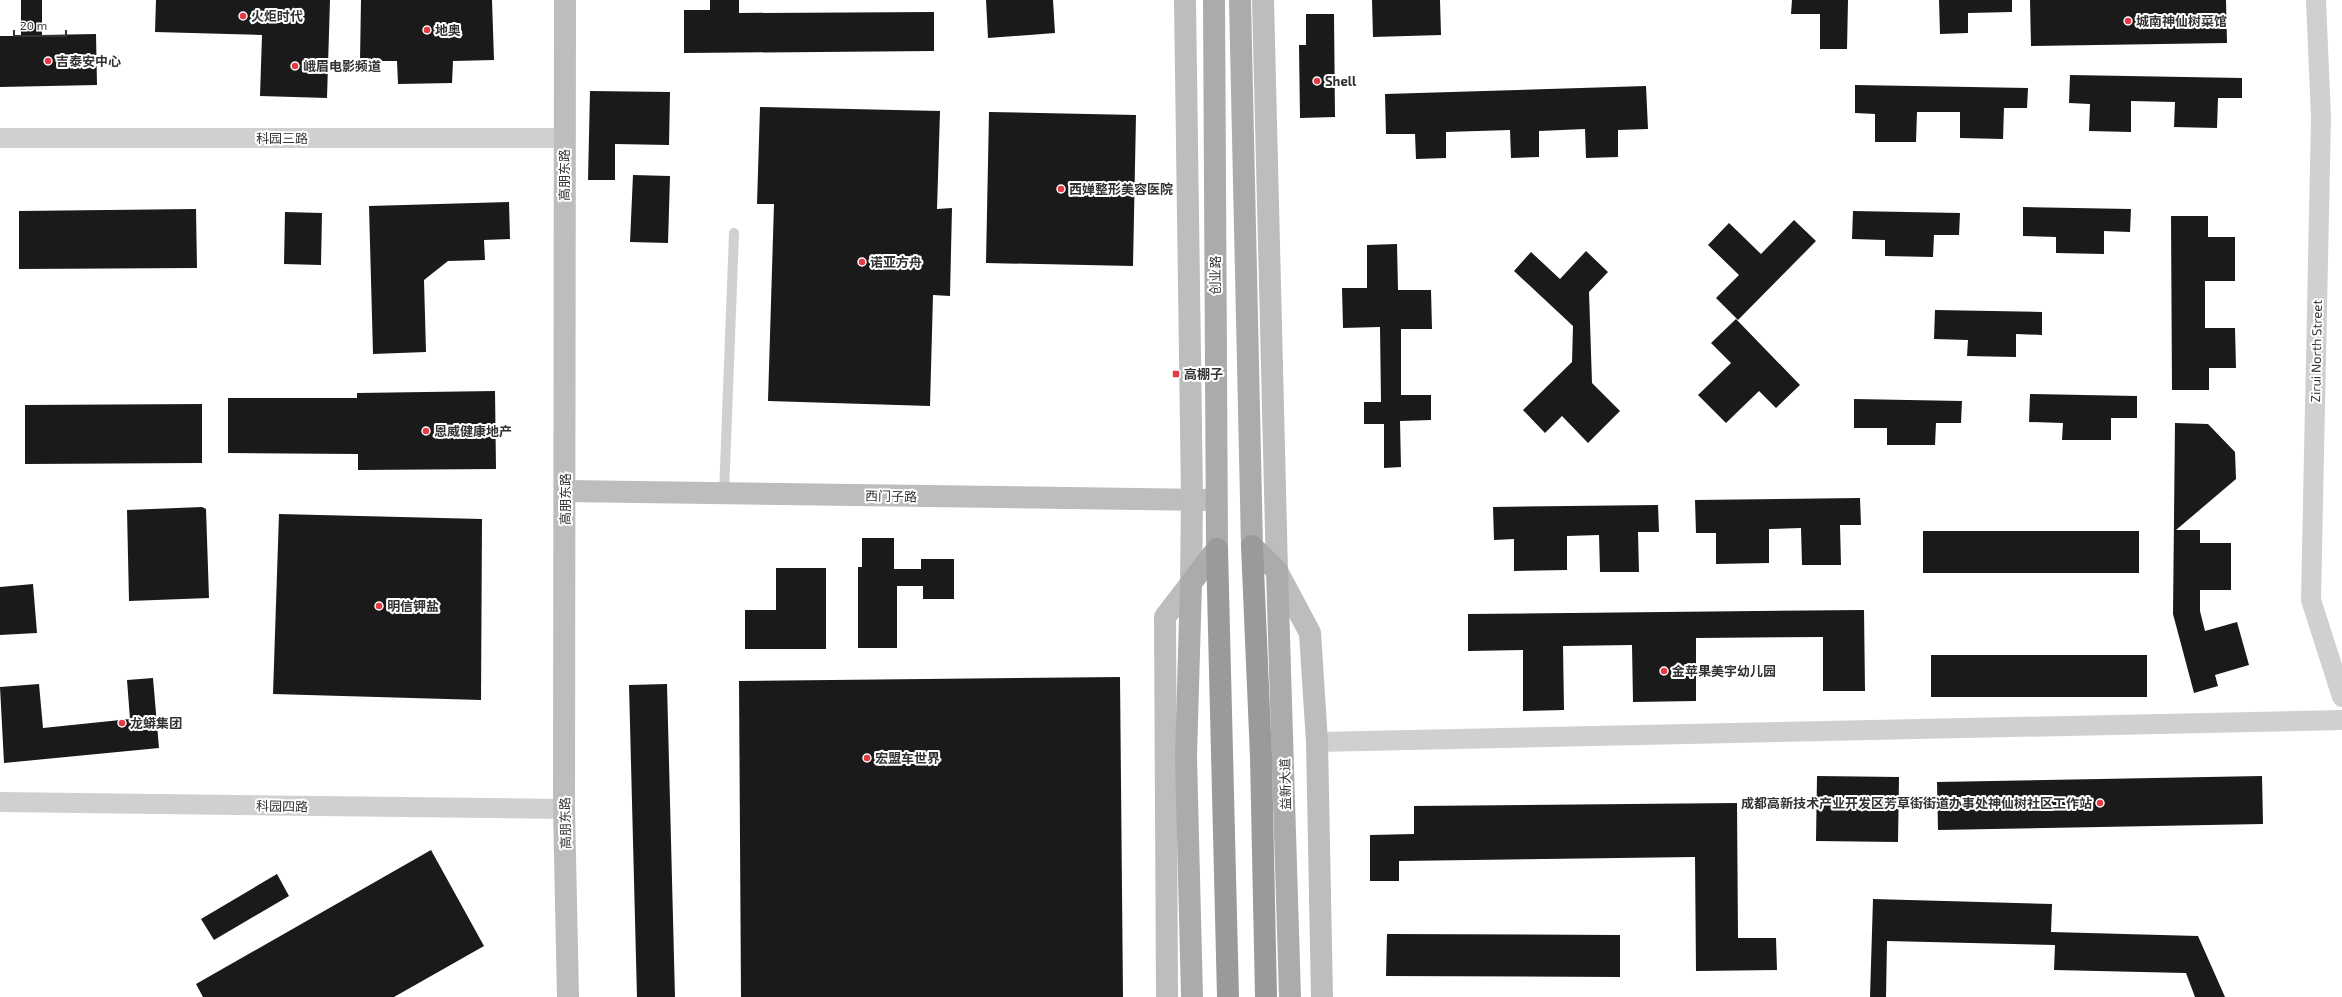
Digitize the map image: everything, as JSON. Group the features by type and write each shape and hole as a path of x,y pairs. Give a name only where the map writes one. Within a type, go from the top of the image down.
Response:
{"highway":[{"path":"1252,546 1262,757 1266,997"},
{"path":"1217,549 1228,997"}],"main road":[{"name":"创业路","path":"1214,0 1217,549"},
{"path":"1240,0 1252,546 1278,571"},
{"path":"1192,997 1186,757 1191,583 1217,549"},
{"name":"益新大道","path":"1278,571 1290,997"}],"street":[{"name":"高朋东路","path":"565,0 564,138 566,491 564,809 568,997"},
{"path":"1167,997 1164,617 1191,583 1192,499 1185,0"},
{"path":"1263,0 1278,571 1310,633 1317,742 1322,997"},
{"name":"Zirui North Street","path":"2316,0 2321,117 2311,600 2342,697"},
{"name":"科园三路","path":"0,138 564,138"},
{"name":"西门子路","path":"566,491 1192,499 1217,501"},
{"path":"1317,742 2342,720"},
{"name":"科园四路","path":"0,802 564,809"}],"lane":[{"path":"724,494 734,233"}],"building":[{"name":"吉泰安中心","path":"21,0 42,0 42,35 96,34 97,85 0,87 0,36 21,36"},
{"path":"156,0 330,0 327,98 260,96 262,35 155,32"},
{"name":"地奥","path":"361,0 492,0 494,60 453,61 452,83 398,84 397,61 360,61"},
{"path":"710,0 739,0 739,13 934,12 934,51 684,53 684,10 710,10"},
{"path":"986,0 1053,0 1055,33 988,38"},
{"path":"1372,0 1440,0 1441,35 1373,37"},
{"path":"1792,0 1848,0 1847,49 1820,49 1820,14 1791,14"},
{"path":"1939,0 2012,0 2012,12 1968,13 1968,33 1940,34"},
{"name":"城南神仙树菜馆","path":"2030,0 2226,0 2227,43 2031,46"},
{"name":"Shell","path":"1306,14 1334,14 1335,117 1300,118 1299,45 1306,45"},
{"path":"2070,75 2242,78 2242,98 2218,98 2217,128 2174,127 2175,102 2131,101 2131,132 2089,131 2090,104 2069,103"},
{"path":"1855,85 2028,88 2027,108 2004,108 2003,139 1960,138 1960,112 1917,112 1916,142 1875,142 1875,114 1855,113"},
{"path":"1646,86 1648,129 1618,130 1618,157 1586,158 1585,129 1539,131 1539,157 1511,158 1510,130 1446,132 1446,158 1416,159 1415,134 1386,134 1385,94"},
{"path":"590,91 670,92 669,145 615,144 615,180 588,180"},
{"name":"诺亚方舟","path":"760,107 940,111 937,209 952,208 950,296 933,295 930,406 768,401 774,204 757,204"},
{"name":"西婵整形美容医院","path":"989,112 1136,115 1133,266 986,263"},
{"path":"633,175 670,176 668,243 630,242"},
{"path":"509,202 510,239 484,240 485,260 448,261 424,280 426,352 373,354 369,206"},
{"path":"2023,207 2131,209 2130,232 2104,231 2104,254 2056,253 2056,237 2023,236"},
{"path":"196,209 197,268 19,269 19,211"},
{"path":"1853,211 1960,213 1959,235 1934,235 1933,257 1885,256 1885,240 1852,239"},
{"path":"285,212 322,213 321,265 284,264"},
{"path":"2171,216 2208,216 2208,237 2235,237 2235,281 2205,281 2205,328 2235,328 2236,368 2209,368 2209,390 2172,390"},
{"path":"1794,220 1816,241 1738,320 1716,298 1739,275 1708,245 1729,223 1761,254"},
{"path":"1397,244 1398,290 1431,290 1432,329 1401,329 1401,395 1431,395 1431,420 1400,421 1401,467 1384,468 1384,424 1364,424 1364,402 1381,402 1380,327 1343,328 1342,288 1367,288 1367,245"},
{"path":"1586,251 1608,272 1589,292 1592,383 1620,411 1588,443 1562,416 1545,433 1523,410 1572,362 1573,326 1514,271 1531,252 1560,279"},
{"path":"1935,310 2042,312 2042,335 2016,334 2016,357 1967,356 1968,340 1934,339"},
{"path":"1736,319 1800,385 1776,408 1759,391 1726,423 1698,395 1731,363 1711,343"},
{"path":"495,391 496,469 358,470 358,454 228,453 228,398 357,398 357,393"},
{"path":"2030,394 2137,396 2137,418 2111,418 2111,440 2062,440 2063,423 2029,422"},
{"path":"1854,399 1962,401 1961,423 1936,423 1935,445 1887,445 1887,428 1854,428"},
{"path":"202,404 202,463 25,464 25,405"},
{"path":"2175,423 2208,424 2235,452 2236,479 2176,530 2200,530 2200,543 2231,543 2231,590 2200,590 2200,611 2205,631 2237,622 2249,665 2215,675 2218,686 2194,693 2173,614"},
{"path":"1860,498 1861,525 1840,525 1841,565 1802,565 1801,528 1769,529 1769,563 1716,564 1716,533 1696,533 1695,500"},
{"path":"1658,505 1659,532 1638,532 1639,572 1600,572 1599,535 1567,536 1567,570 1514,571 1514,539 1494,540 1493,507"},
{"path":"202,507 206,509 209,598 129,601 127,510"},
{"name":"明信钾盐","path":"279,514 482,519 481,700 273,694"},
{"path":"1923,531 2139,531 2139,573 1923,573"},
{"path":"862,538 894,538 894,569 921,569 921,559 954,559 954,599 923,599 923,586 897,586 897,648 858,648 858,567 862,567"},
{"path":"776,568 826,568 826,649 745,649 745,610 776,610"},
{"path":"33,584 37,633 0,635 0,587"},
{"name":"金苹果美宇幼儿园","path":"1864,610 1865,691 1823,691 1823,637 1696,638 1696,701 1633,702 1632,645 1563,646 1564,710 1523,711 1523,650 1468,651 1468,614"},
{"path":"1931,655 2147,655 2147,697 1931,697"},
{"path":"1120,677 1123,997 741,997 739,681"},
{"name":"龙蟒集团","path":"153,678 159,748 4,763 0,687 39,684 43,728 130,719 127,680"},
{"path":"667,684 675,997 637,997 629,685"},
{"path":"1817,776 1899,777 1898,842 1816,841"},
{"name":"成都高新技术产业开发区芳草街街道办事处神仙树社区工作站","path":"2262,776 2263,824 1938,830 1937,782"},
{"path":"1737,803 1738,938 1776,938 1777,970 1696,971 1695,857 1399,861 1399,881 1370,881 1370,835 1414,834 1414,806"},
{"path":"431,850 484,946 394,997 203,997 196,984"},
{"path":"277,874 289,896 214,940 201,919"},
{"path":"1873,899 2052,904 2051,932 2198,936 2225,997 2195,997 2186,973 2054,970 2055,945 1887,941 1886,997 1870,997"},
{"path":"1387,934 1620,935 1620,977 1386,976"}],"place":[{"name":"火炬时代","path":"243,16"},
{"name":"城南神仙树菜馆","path":"2128,21"},
{"name":"地奥","path":"427,30"},
{"name":"吉泰安中心","path":"48,61"},
{"name":"峨眉电影频道","path":"295,66"},
{"name":"Shell","path":"1317,81"},
{"name":"西婵整形美容医院","path":"1061,189"},
{"name":"诺亚方舟","path":"862,262"},
{"name":"高棚子","path":"1176,374"},
{"name":"恩威健康地产","path":"426,431"},
{"name":"明信钾盐","path":"379,606"},
{"name":"金苹果美宇幼儿园","path":"1664,671"},
{"name":"龙蟒集团","path":"122,723"},
{"name":"宏盟车世界","path":"867,758"},
{"name":"成都高新技术产业开发区芳草街街道办事处神仙树社区工作站","path":"2100,803"}]}
